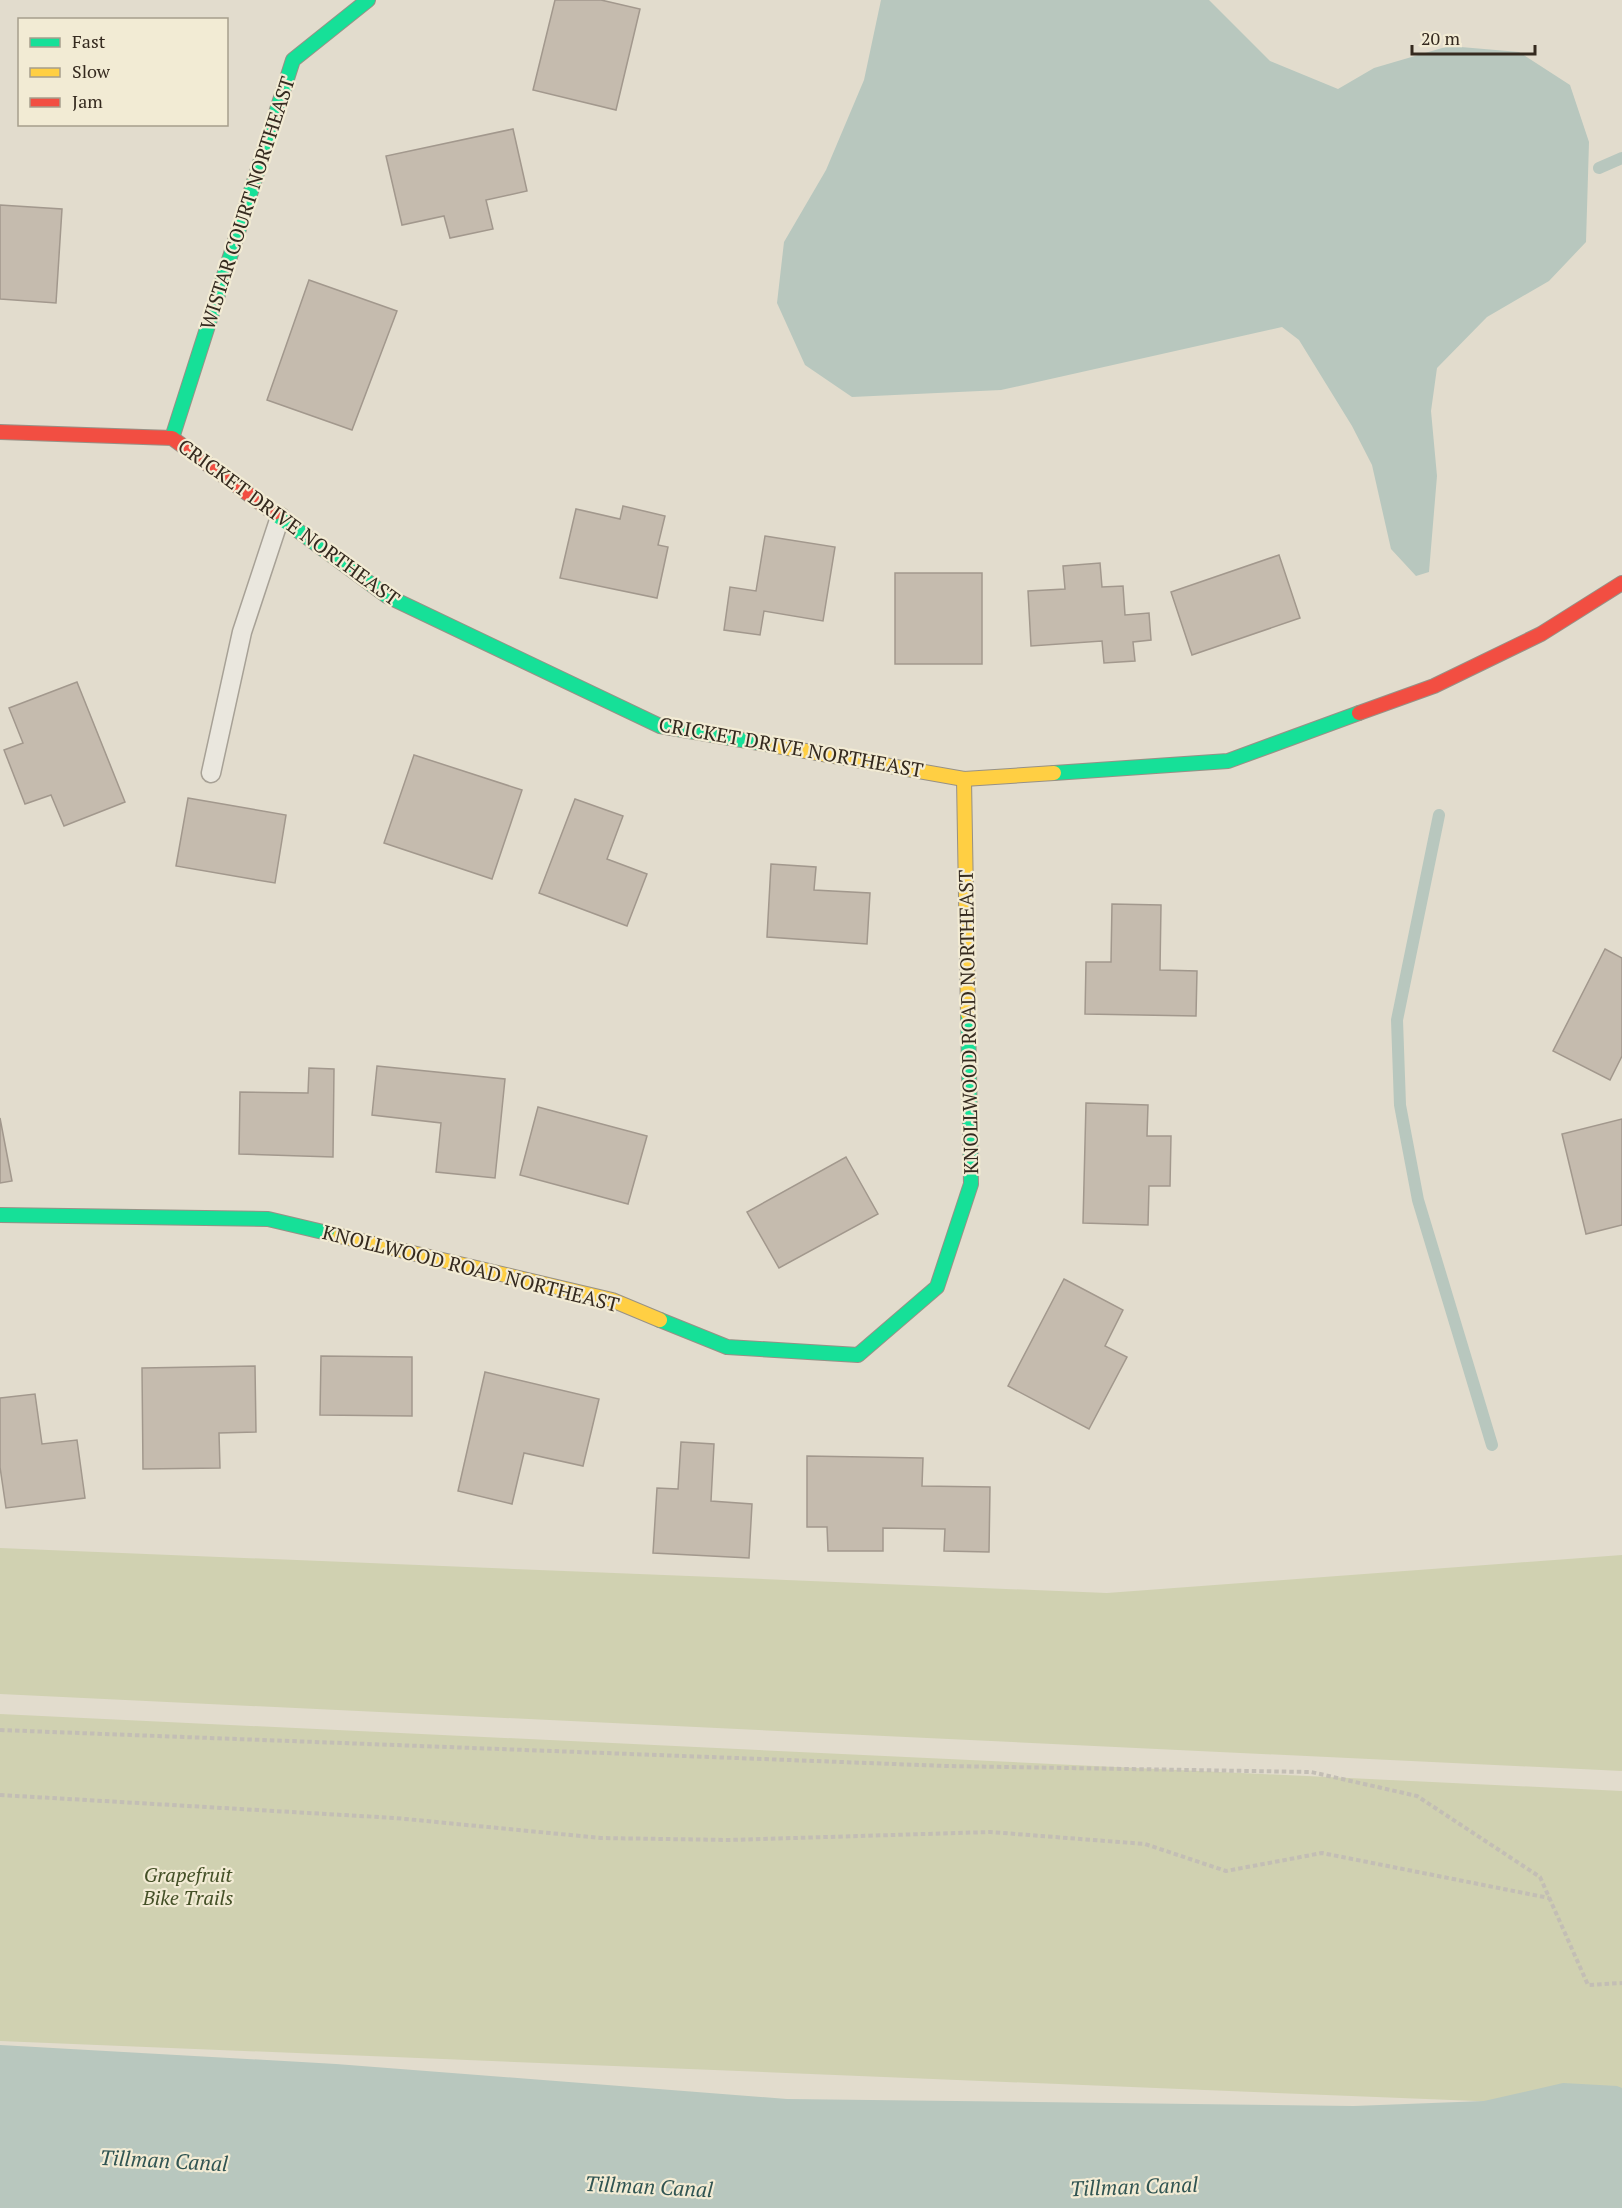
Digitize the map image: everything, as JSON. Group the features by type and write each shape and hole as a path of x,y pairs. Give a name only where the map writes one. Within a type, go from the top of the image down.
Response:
{"street":[{"name":"WISTAR COURT NORTHEAST","path":"172,438 292,60 368,0"},
{"name":"CRICKET DRIVE NORTHEAST","path":"0,432 172,438 387,596 660,726 964,779 1228,761 1434,686 1541,634 1622,583"},
{"name":"KNOLLWOOD ROAD NORTHEAST","path":"0,1215 268,1219 612,1300 727,1347 858,1355 937,1287 970,1184 964,779"}],"lane":[{"path":"211,773 242,632 280,517"}],"path":[{"path":"0,1730 946,1766 1311,1772 1417,1796 1540,1877 1588,1985 1622,1983"},
{"path":"0,1795 395,1818 601,1838 729,1840 990,1832 1145,1844 1226,1870 1323,1853 1549,1898"}],"green space":[{"path":"0,1548 1107,1593 1622,1555 1622,1771 0,1694"},
{"name":"Grapefruit Bike Trails","path":"0,1714 1622,1791 1622,2107 0,2041"}],"water":[{"path":"881,0 1209,0 1270,61 1338,89 1374,68 1449,46 1519,52 1570,85 1589,142 1586,242 1549,281 1487,317 1437,368 1431,411 1437,476 1429,572 1416,576 1391,549 1372,465 1352,426 1299,340 1282,327 1001,390 852,397 805,365 777,303 784,242 826,170 864,80"},
{"name":"Tillman Canal","path":"0,2045 336,2064 787,2099 1354,2106 1484,2101 1563,2083 1617,2086 1622,2088 1622,2208 0,2208"}],"building":[{"path":"555,0 601,0 640,9 616,110 533,90"},
{"path":"513,129 527,191 486,200 493,229 450,238 444,216 402,225 386,156"},
{"path":"0,205 62,209 56,303 0,299"},
{"path":"309,280 397,311 352,430 267,400"},
{"path":"623,506 665,516 658,545 668,547 657,598 560,578 576,509 620,519"},
{"path":"765,536 835,547 823,621 764,611 760,635 724,630 730,587 756,591"},
{"path":"1279,555 1300,618 1192,655 1171,592"},
{"path":"1100,563 1102,587 1123,586 1125,615 1149,613 1151,640 1133,642 1135,661 1104,663 1102,641 1031,646 1028,591 1065,589 1063,566"},
{"path":"895,573 982,573 982,664 895,664"},
{"path":"77,682 125,802 64,826 51,795 25,804 4,750 23,743 9,708"},
{"path":"414,755 522,790 492,879 384,843"},
{"path":"188,798 286,815 275,883 176,866"},
{"path":"575,799 623,816 607,859 647,874 627,926 539,893"},
{"path":"771,864 816,867 814,890 870,893 867,944 767,937"},
{"path":"1112,904 1161,905 1160,970 1197,971 1196,1016 1085,1014 1086,962 1111,962"},
{"path":"1605,949 1622,958 1622,1056 1610,1080 1553,1051"},
{"path":"377,1066 505,1079 495,1178 436,1172 441,1123 372,1115"},
{"path":"309,1068 334,1069 333,1157 239,1154 240,1092 308,1093"},
{"path":"1086,1103 1148,1105 1147,1136 1171,1136 1170,1186 1149,1186 1148,1225 1083,1223"},
{"path":"538,1107 647,1136 628,1204 520,1175"},
{"path":"0,1118 12,1181 0,1183"},
{"path":"1622,1119 1622,1225 1586,1234 1562,1134"},
{"path":"846,1157 878,1214 779,1268 747,1212"},
{"path":"1064,1279 1123,1310 1105,1346 1127,1357 1089,1429 1008,1386"},
{"path":"321,1356 412,1357 412,1416 320,1415"},
{"path":"255,1366 256,1432 219,1433 220,1468 143,1469 142,1368"},
{"path":"485,1372 599,1399 583,1466 524,1453 512,1504 458,1491"},
{"path":"35,1394 42,1444 77,1440 85,1498 6,1508 0,1467 0,1398"},
{"path":"681,1442 714,1444 711,1501 752,1504 749,1558 653,1553 657,1488 678,1489"},
{"path":"807,1456 923,1458 922,1486 990,1487 989,1552 944,1551 945,1529 883,1528 883,1551 828,1551 827,1527 807,1527"}],"waterway":[{"path":"1599,168 1622,158"},
{"path":"1439,815 1397,1020 1400,1105 1418,1200 1492,1445"}],"traffic: fast":[{"path":"172,438 293,60 368,0"},
{"path":"274,513 387,596 660,726 777,746"},
{"path":"1054,773 1228,761 1359,713"},
{"path":"660,1320 727,1347 858,1355 937,1287 971,1184 968,1014"},
{"path":"0,1215 268,1219 340,1236"}],"traffic: slow":[{"path":"777,746 964,779 1054,773"},
{"path":"964,779 968,1014"},
{"path":"340,1236 612,1300 660,1320"}],"traffic: jam":[{"path":"0,432 172,438 274,513"},
{"path":"1359,713 1434,686 1541,634 1622,583"}]}
